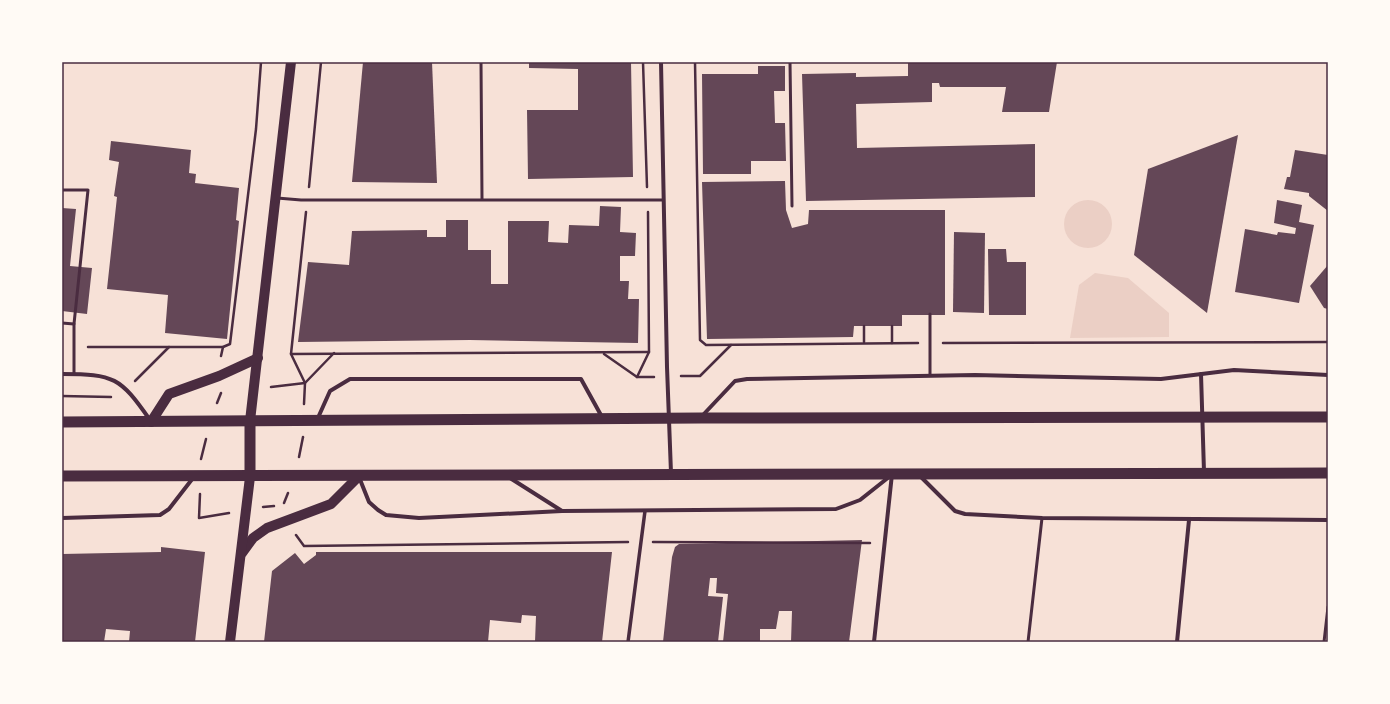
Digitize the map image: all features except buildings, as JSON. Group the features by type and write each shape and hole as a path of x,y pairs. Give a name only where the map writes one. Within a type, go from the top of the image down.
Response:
{"highway":[{"path":"62,422 602,418 1328,417"},
{"path":"250,421 250,477"},
{"path":"62,476 250,477 504,474 671,476 1204,472 1328,473"}],"main road":[{"path":"250,421 258,358 274,197 291,62"},
{"path":"151,422 170,394 226,373 258,358"},
{"path":"241,555 253,538 267,528 331,504 359,476"},
{"path":"230,642 250,477"}],"street":[{"path":"661,62 667,377 671,476"},
{"path":"701,418 735,381 747,379 930,375 1161,379 1234,370 1328,375"},
{"path":"62,374 102,376 120,383 133,395 151,422"},
{"path":"1200,374 1203,417 1204,472"},
{"path":"316,420 330,391 350,379 581,379 602,418"},
{"path":"504,474 562,512"},
{"path":"359,476 369,502 386,515 419,518 562,512 836,509 860,500 892,474"},
{"path":"874,642 892,474"},
{"path":"919,474 955,511 965,514 1042,518 1328,520"},
{"path":"62,518 160,515 169,509 194,476"},
{"path":"628,642 645,511"},
{"path":"1177,642 1189,520"}],"lane":[{"path":"480,62 482,199"},
{"path":"790,62 792,206"},
{"path":"62,190 88,190 74,324 74,374"},
{"path":"274,197 307,200 663,200"},
{"path":"930,314 930,375"},
{"path":"62,323 74,324"},
{"path":"1028,642 1042,518"},
{"path":"1324,642 1328,607"}],"path":[{"path":"74,347 229,346 231,342 256,129 261,62"},
{"path":"321,62 291,354 305,383 334,353"},
{"path":"637,377 649,352 648,200 643,62"},
{"path":"695,62 700,340 706,345 864,342 1328,342"},
{"path":"864,326 864,342"},
{"path":"892,326 892,343"},
{"path":"603,353 637,377 700,376 732,345"},
{"path":"135,382 169,347"},
{"path":"291,354 649,352"},
{"path":"62,396 116,397"}],"shaded area":[{"path":"1088,200 1097,202 1105,207 1110,215 1112,224 1110,233 1105,241 1097,246 1088,248 1079,246 1071,241 1066,233 1064,224 1066,215 1071,207 1079,202"},
{"path":"1095,273 1128,278 1169,313 1169,337 1070,338 1079,285"}]}
